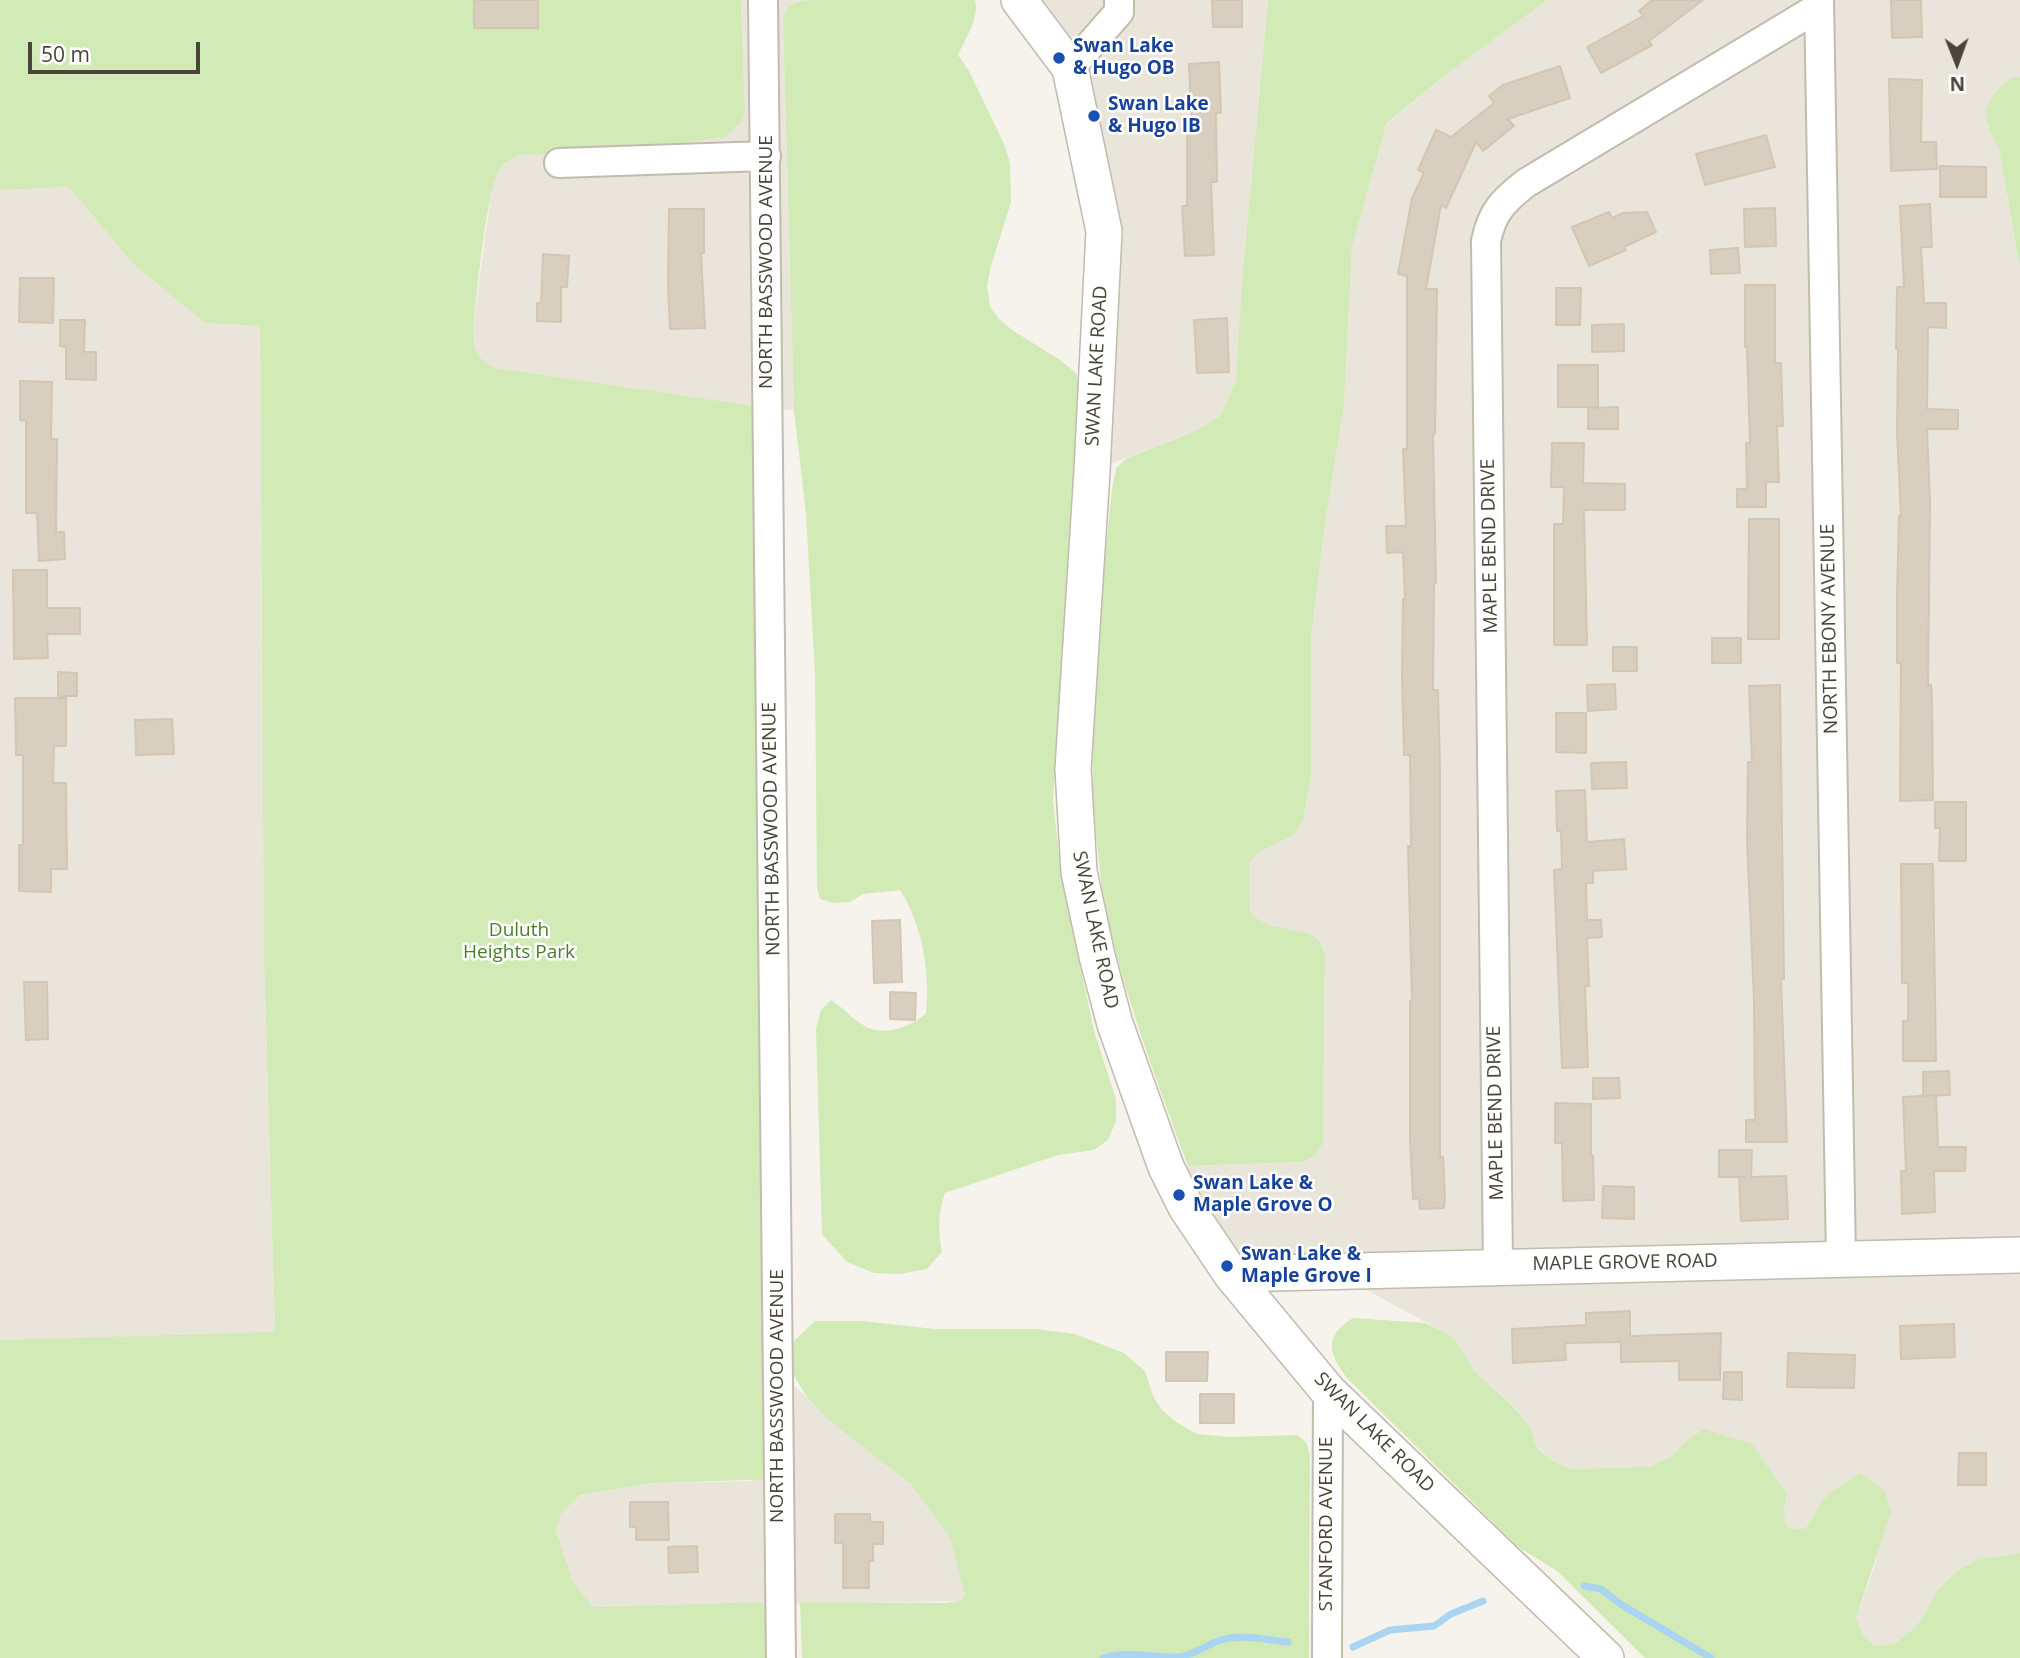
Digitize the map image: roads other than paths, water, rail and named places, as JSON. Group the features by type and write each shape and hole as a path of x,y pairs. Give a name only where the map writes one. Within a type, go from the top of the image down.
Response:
{"street":[{"name":"NORTH BASSWOOD AVENUE","path":"763,0 781,1658"},
{"name":"SWAN LAKE ROAD","path":"1019,0 1070,68 1104,231 1093,471 1073,769 1079,872 1115,1024 1166,1167 1186,1207 1231,1274 1328,1391 1606,1658"},
{"path":"1070,68 1119,12 1119,0"},
{"name":"NORTH EBONY AVENUE","path":"1819,3 1841,1258"},
{"name":"MAPLE BEND DRIVE","path":"1498,1266 1486,241 1489,224 1497,209 1526,183 1819,3"},
{"path":"559,163 766,156"},
{"name":"MAPLE GROVE ROAD","path":"1231,1274 2020,1255"},
{"name":"STANFORD AVENUE","path":"1327,1658 1328,1391"}],"waterway":[{"path":"1584,1586 1601,1589 1622,1605 1711,1658"},
{"path":"1353,1647 1390,1630 1434,1626 1451,1614 1483,1601"},
{"path":"1103,1658 1121,1655 1183,1656 1218,1641 1235,1638 1288,1642"}],"place":[{"name":"Swan Lake & Hugo OB","path":"1059,58"},
{"name":"Swan Lake & Hugo IB","path":"1094,116"},
{"name":"Swan Lake & Maple Grove O","path":"1179,1195"},
{"name":"Swan Lake & Maple Grove I","path":"1227,1266"}],"park label":[{"name":"Duluth Heights Park","path":"519,942"}]}
